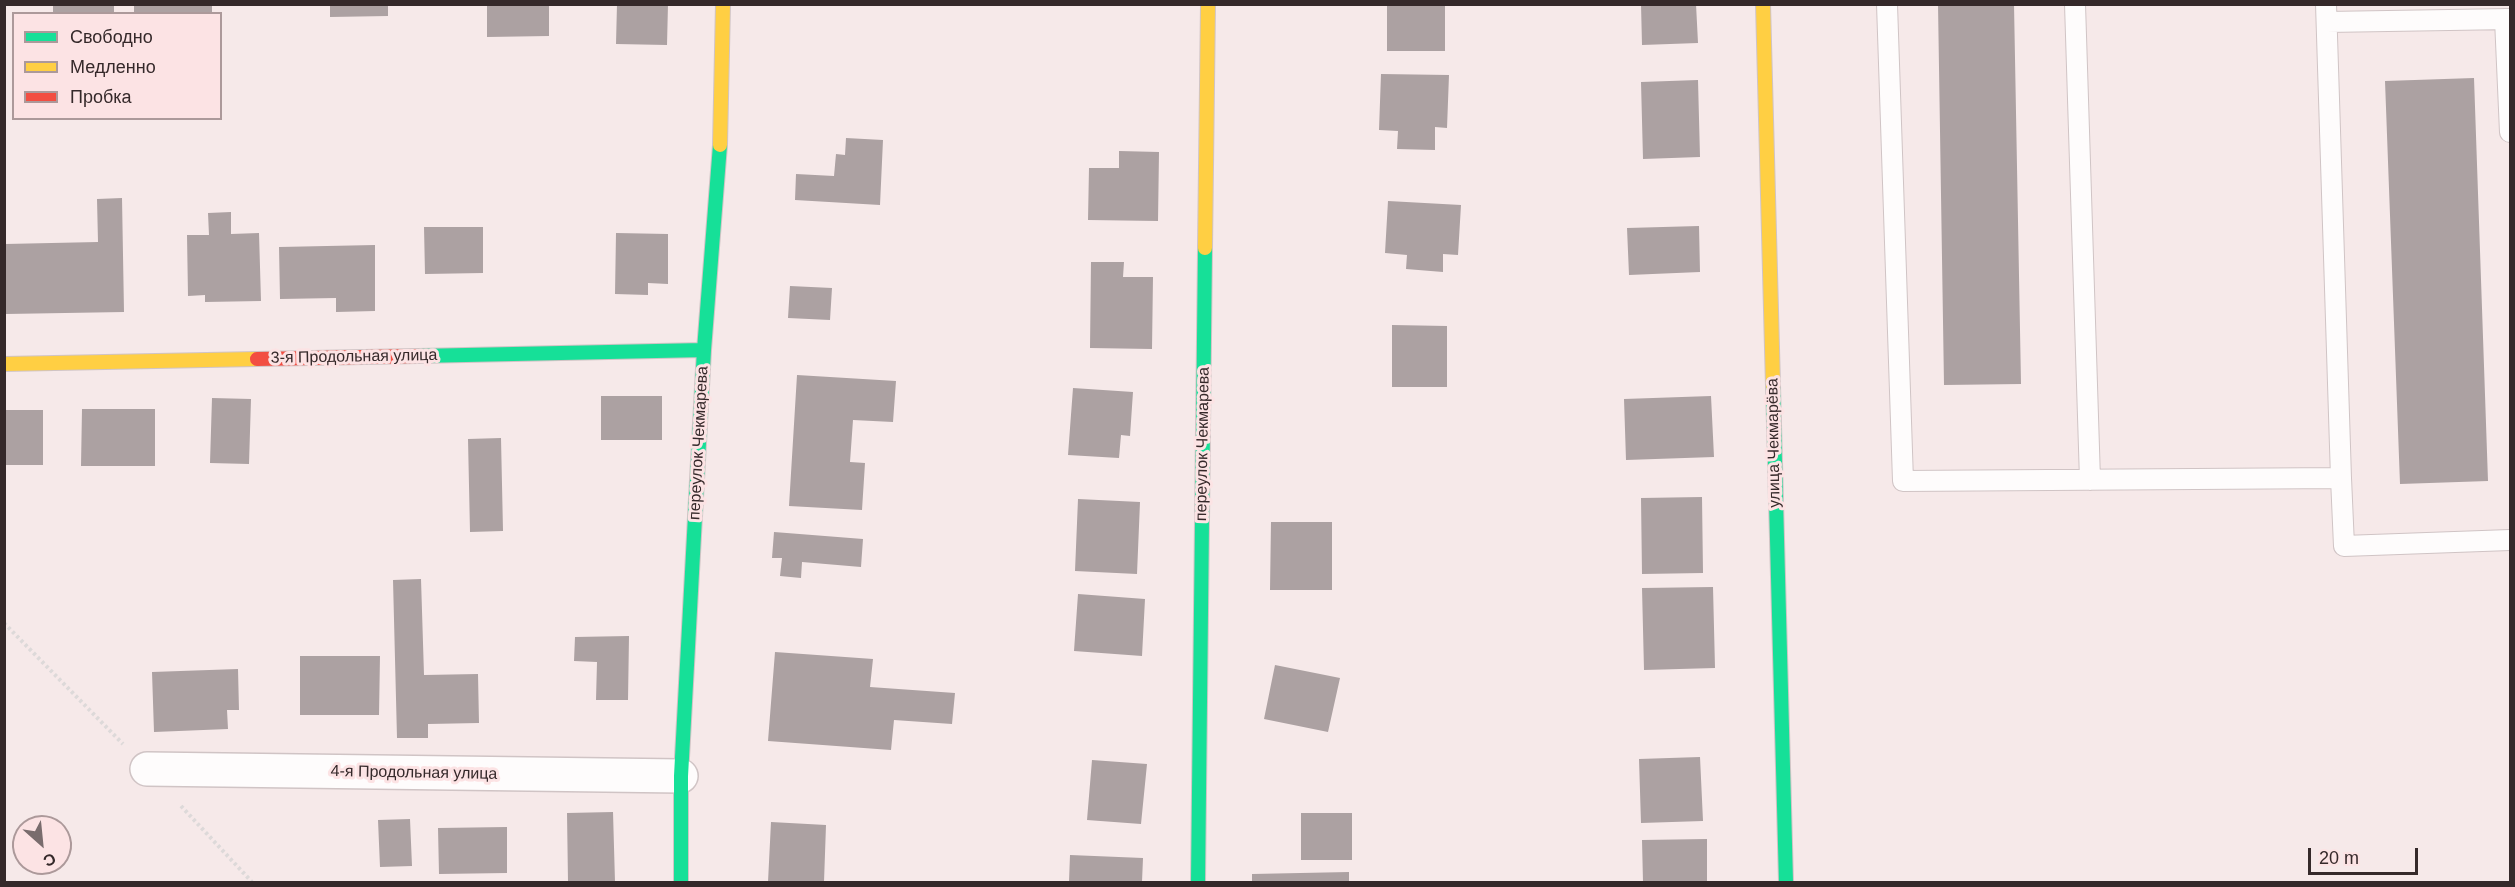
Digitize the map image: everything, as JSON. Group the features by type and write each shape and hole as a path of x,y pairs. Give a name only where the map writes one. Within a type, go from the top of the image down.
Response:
{"street":[{"name":"переулок Чекмарева","path":"681,882 681,776 704,350 721,135 723,4"},
{"name":"переулок Чекмарева","path":"1198,882 1208,4"},
{"name":"улица Чекмарёва","path":"1763,4 1786,882"},
{"name":"3-я Продольная улица","path":"4,364 704,350"},
{"name":"4-я Продольная улица","path":"147,769 681,776"}],"lane":[{"path":"1887,4 1903,481 2341,478"},
{"path":"2075,4 2090,480"},
{"path":"2511,132 2508,19 2327,13 2344,546 2511,540"}],"building":[{"path":"53,4 114,4 114,12 53,12"},
{"path":"134,4 212,4 212,12 134,12"},
{"path":"330,4 388,4 388,16 330,17"},
{"path":"487,4 549,4 549,36 487,37"},
{"path":"617,4 668,4 667,45 616,44"},
{"path":"1387,4 1445,4 1445,51 1387,51"},
{"path":"1641,4 1696,4 1698,43 1642,45"},
{"path":"1938,4 2014,4 2021,384 1944,385"},
{"path":"1381,74 1449,75 1447,128 1435,127 1435,150 1397,149 1398,131 1379,130"},
{"path":"2474,78 2488,481 2400,484 2385,81"},
{"path":"1698,80 1700,157 1643,159 1641,82"},
{"path":"846,138 883,140 880,205 795,200 796,174 834,176 836,154 845,155"},
{"path":"1119,151 1159,152 1158,221 1088,220 1089,168 1119,168"},
{"path":"122,198 124,312 6,314 5,244 98,242 97,199"},
{"path":"1388,201 1461,205 1458,255 1443,254 1443,272 1406,269 1407,255 1385,253"},
{"path":"231,212 231,234 259,233 261,301 205,302 205,295 188,296 187,235 209,235 208,213"},
{"path":"1699,226 1700,272 1629,275 1627,228"},
{"path":"424,227 483,227 483,273 425,274"},
{"path":"616,233 668,234 668,284 648,283 648,295 615,294"},
{"path":"375,245 375,311 336,312 336,298 280,299 279,247"},
{"path":"1091,262 1124,262 1123,277 1153,277 1152,349 1090,348"},
{"path":"790,286 832,288 830,320 788,318"},
{"path":"1392,325 1447,326 1447,387 1392,387"},
{"path":"797,375 896,381 893,422 853,420 850,462 865,463 862,510 789,506"},
{"path":"1073,388 1133,392 1130,436 1121,435 1119,458 1068,455"},
{"path":"601,396 662,396 662,440 601,440"},
{"path":"1711,396 1714,457 1626,460 1624,399"},
{"path":"212,398 251,399 249,464 210,463"},
{"path":"82,409 155,409 155,466 81,466"},
{"path":"4,410 43,410 43,465 4,465"},
{"path":"501,438 503,531 470,532 468,439"},
{"path":"1702,497 1703,573 1642,574 1641,498"},
{"path":"1078,499 1140,502 1137,574 1075,571"},
{"path":"1271,522 1332,522 1332,590 1270,590"},
{"path":"774,532 863,539 861,567 802,562 801,578 780,576 782,558 772,558"},
{"path":"421,579 424,675 478,674 479,723 428,724 428,738 397,738 393,580"},
{"path":"1713,587 1715,668 1644,670 1642,588"},
{"path":"1078,594 1145,599 1142,656 1074,651"},
{"path":"629,636 628,700 596,700 597,662 574,661 575,637"},
{"path":"775,652 873,659 870,687 955,693 952,724 894,720 891,750 768,741"},
{"path":"300,656 380,656 379,715 300,715"},
{"path":"1275,665 1340,678 1328,732 1264,719"},
{"path":"238,669 239,710 227,710 228,729 154,732 152,672"},
{"path":"1700,757 1703,821 1641,823 1639,759"},
{"path":"1092,760 1147,764 1141,824 1087,820"},
{"path":"613,812 615,882 568,882 567,813"},
{"path":"1301,813 1352,813 1352,860 1301,860"},
{"path":"410,819 412,866 380,867 378,820"},
{"path":"771,822 826,825 824,882 768,882"},
{"path":"507,827 507,873 439,874 438,828"},
{"path":"1707,839 1707,882 1643,882 1642,840"},
{"path":"1070,855 1143,858 1142,882 1069,882"},
{"path":"1349,872 1349,882 1252,882 1252,874"}],"traffic: fast":[{"path":"681,882 681,776 704,350 720,145"},
{"path":"1198,882 1205,248"},
{"path":"418,356 704,350"},
{"path":"1773,386 1786,882"}],"traffic: slow":[{"path":"720,145 723,4"},
{"path":"1205,248 1208,4"},
{"path":"1763,4 1773,386"},
{"path":"4,364 257,359"}],"traffic: jam":[{"path":"257,359 418,356"}]}
